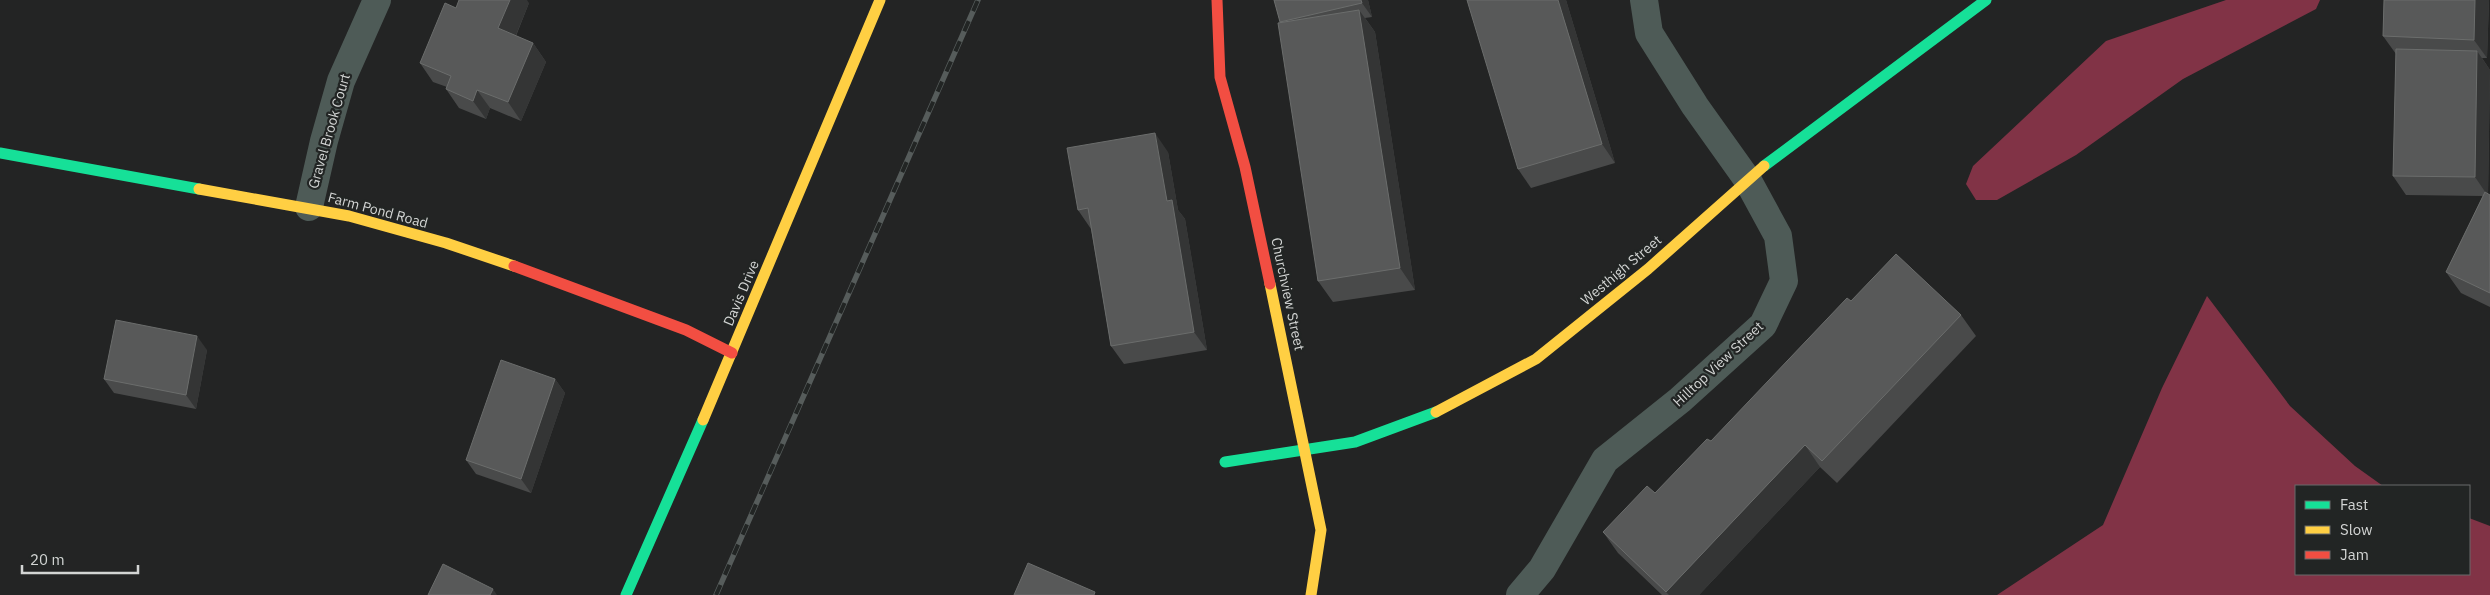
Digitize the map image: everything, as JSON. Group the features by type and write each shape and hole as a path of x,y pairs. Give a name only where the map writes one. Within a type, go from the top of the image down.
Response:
{"street":[{"name":"Gravel Brook Court","path":"308,207 341,80 377,0"},
{"name":"Davis Drive","path":"626,595 732,354 880,0"},
{"name":"Churchview Street","path":"1216,0 1220,77 1245,167 1321,530 1311,595"},
{"name":"Hilltop View Street","path":"1520,595 1542,569 1605,460 1680,400 1763,325 1784,281 1778,236 1748,179 1694,106 1649,33 1644,0"},
{"name":"Westhigh Street","path":"1226,462 1354,442 1428,416 1536,360 1648,269 1748,179 1986,0"},
{"name":"Farm Pond Road","path":"0,153 308,207 349,216 446,243 561,282 686,330 732,354"}],"shaded area":[{"path":"2226,0 2320,0 2316,9 2183,79 2076,155 1997,200 1976,200 1966,184 1973,166 2106,41"},
{"path":"2207,296 2290,406 2355,466 2382,485 2295,485 2295,575 2470,575 2470,518 2490,526 2490,595 1997,595 2103,525 2162,388"}],"building":[{"path":"459,0 510,0 498,28 533,43 508,102 477,90 473,101 446,89 451,76 420,63 445,3 456,8"},
{"path":"1274,0 1361,0 1362,3 1280,22"},
{"path":"1467,0 1558,0 1602,144 1518,169"},
{"path":"2384,0 2475,0 2474,40 2383,36"},
{"path":"1359,10 1400,268 1318,281 1278,23"},
{"path":"2396,49 2477,51 2475,177 2393,176"},
{"path":"1155,133 1167,201 1172,200 1194,332 1111,346 1088,208 1078,210 1067,148"},
{"path":"2485,192 2490,195 2490,293 2446,272"},
{"path":"1896,254 1961,315 1822,461 1805,445 1666,592 1603,532 1647,486 1655,493 1707,439 1711,441 1847,298 1851,301"},
{"path":"116,320 197,336 186,395 104,379"},
{"path":"501,360 555,379 521,479 466,460"},
{"path":"1028,563 1095,592 1094,595 1014,595"},
{"path":"443,564 493,589 490,595 428,595"}],"railway":[{"path":"716,595 978,0"}],"traffic: fast":[{"path":"1764,166 1986,0"},
{"path":"0,153 199,189"},
{"path":"1225,462 1355,442 1436,412"},
{"path":"626,595 703,420"}],"traffic: slow":[{"path":"703,420 880,0"},
{"path":"1436,412 1536,359 1648,269 1764,166"},
{"path":"199,189 349,216 446,243 514,266"},
{"path":"1270,284 1321,530 1311,595"}],"traffic: jam":[{"path":"1217,0 1220,77 1245,167 1270,284"},
{"path":"514,266 686,330 732,353"}]}
